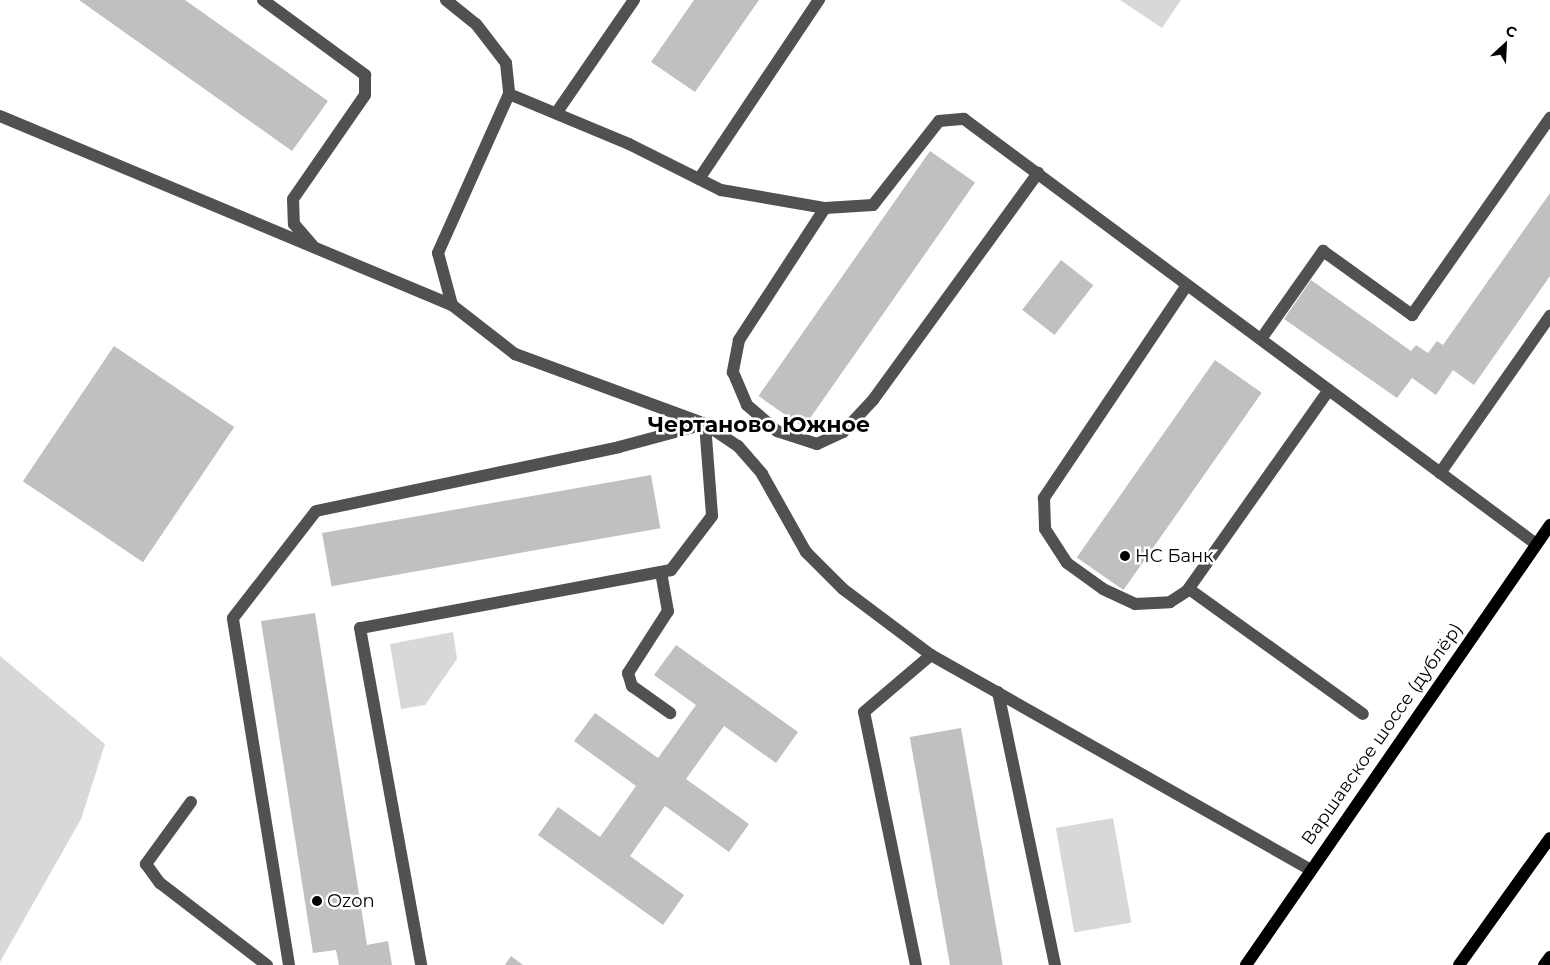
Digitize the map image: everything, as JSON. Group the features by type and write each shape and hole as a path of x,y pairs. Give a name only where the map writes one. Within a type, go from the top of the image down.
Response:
{"main road":[{"name":"Варшавское шоссе (дублёр)","path":"1246,965 1309,870 1550,524"},
{"path":"1459,965 1550,838"},
{"path":"1544,965 1550,957"}],"street":[{"path":"263,0 365,75 365,95 293,199 294,224 315,248"},
{"path":"446,0 476,24 506,62 509,94 438,253 452,305"},
{"path":"557,112 634,0"},
{"path":"699,180 819,0"},
{"path":"509,94 557,112 721,190 825,208 873,205 939,121 964,119 1536,544"},
{"path":"0,116 452,305 515,354 705,424 738,446 762,474 806,552 843,589 931,655 1309,870"},
{"path":"1261,339 1323,251 1412,315 1550,118"},
{"path":"825,208 739,340 733,372 747,405 776,431 817,444 844,432 873,400 1038,173"},
{"path":"1187,285 1044,501 1045,529 1067,563 1103,588 1135,604 1170,602 1189,588 1329,390"},
{"path":"1440,473 1550,316"},
{"path":"421,965 360,628 671,570 712,516 705,424"},
{"path":"289,965 234,618 239,610 316,511 619,447 705,424"},
{"path":"661,572 668,611 628,673 632,686 670,713"},
{"path":"1189,588 1363,714"},
{"path":"916,965 864,712 931,655"},
{"path":"998,692 1055,965"},
{"path":"191,802 146,864 160,883 267,965"}],"shaded area":[{"path":"1120,0 1181,0 1162,28"},
{"path":"453,632 457,659 425,705 401,709 390,644"},
{"path":"0,656 105,744 81,819 0,962"},
{"path":"1113,818 1131,922 1074,932 1056,828"}],"building":[{"path":"79,0 185,0 328,101 292,151"},
{"path":"694,0 759,0 695,92 651,62"},
{"path":"930,151 975,183 804,427 759,396"},
{"path":"1550,193 1550,276 1474,385 1453,370 1436,395 1412,378 1397,398 1284,319 1311,280 1411,351 1416,345 1428,353 1437,341 1443,345"},
{"path":"1061,260 1093,285 1055,335 1022,310"},
{"path":"114,346 234,427 143,562 23,481"},
{"path":"1215,360 1262,393 1123,590 1077,557"},
{"path":"651,475 660,528 331,586 322,533"},
{"path":"315,613 367,945 388,941 392,965 339,965 336,950 313,953 261,621"},
{"path":"676,645 798,732 776,763 724,726 686,779 749,824 729,852 665,806 630,856 684,895 663,925 538,835 558,807 600,837 636,786 574,741 595,713 658,758 696,705 654,675"},
{"path":"961,728 1003,965 950,965 910,737"},
{"path":"511,956 523,965 505,965"}],"place":[{"name":"НС Банк","path":"1125,556"},
{"name":"Ozon","path":"317,901"}],"district":[{"name":"Чертаново Южное","path":"759,425"}]}
